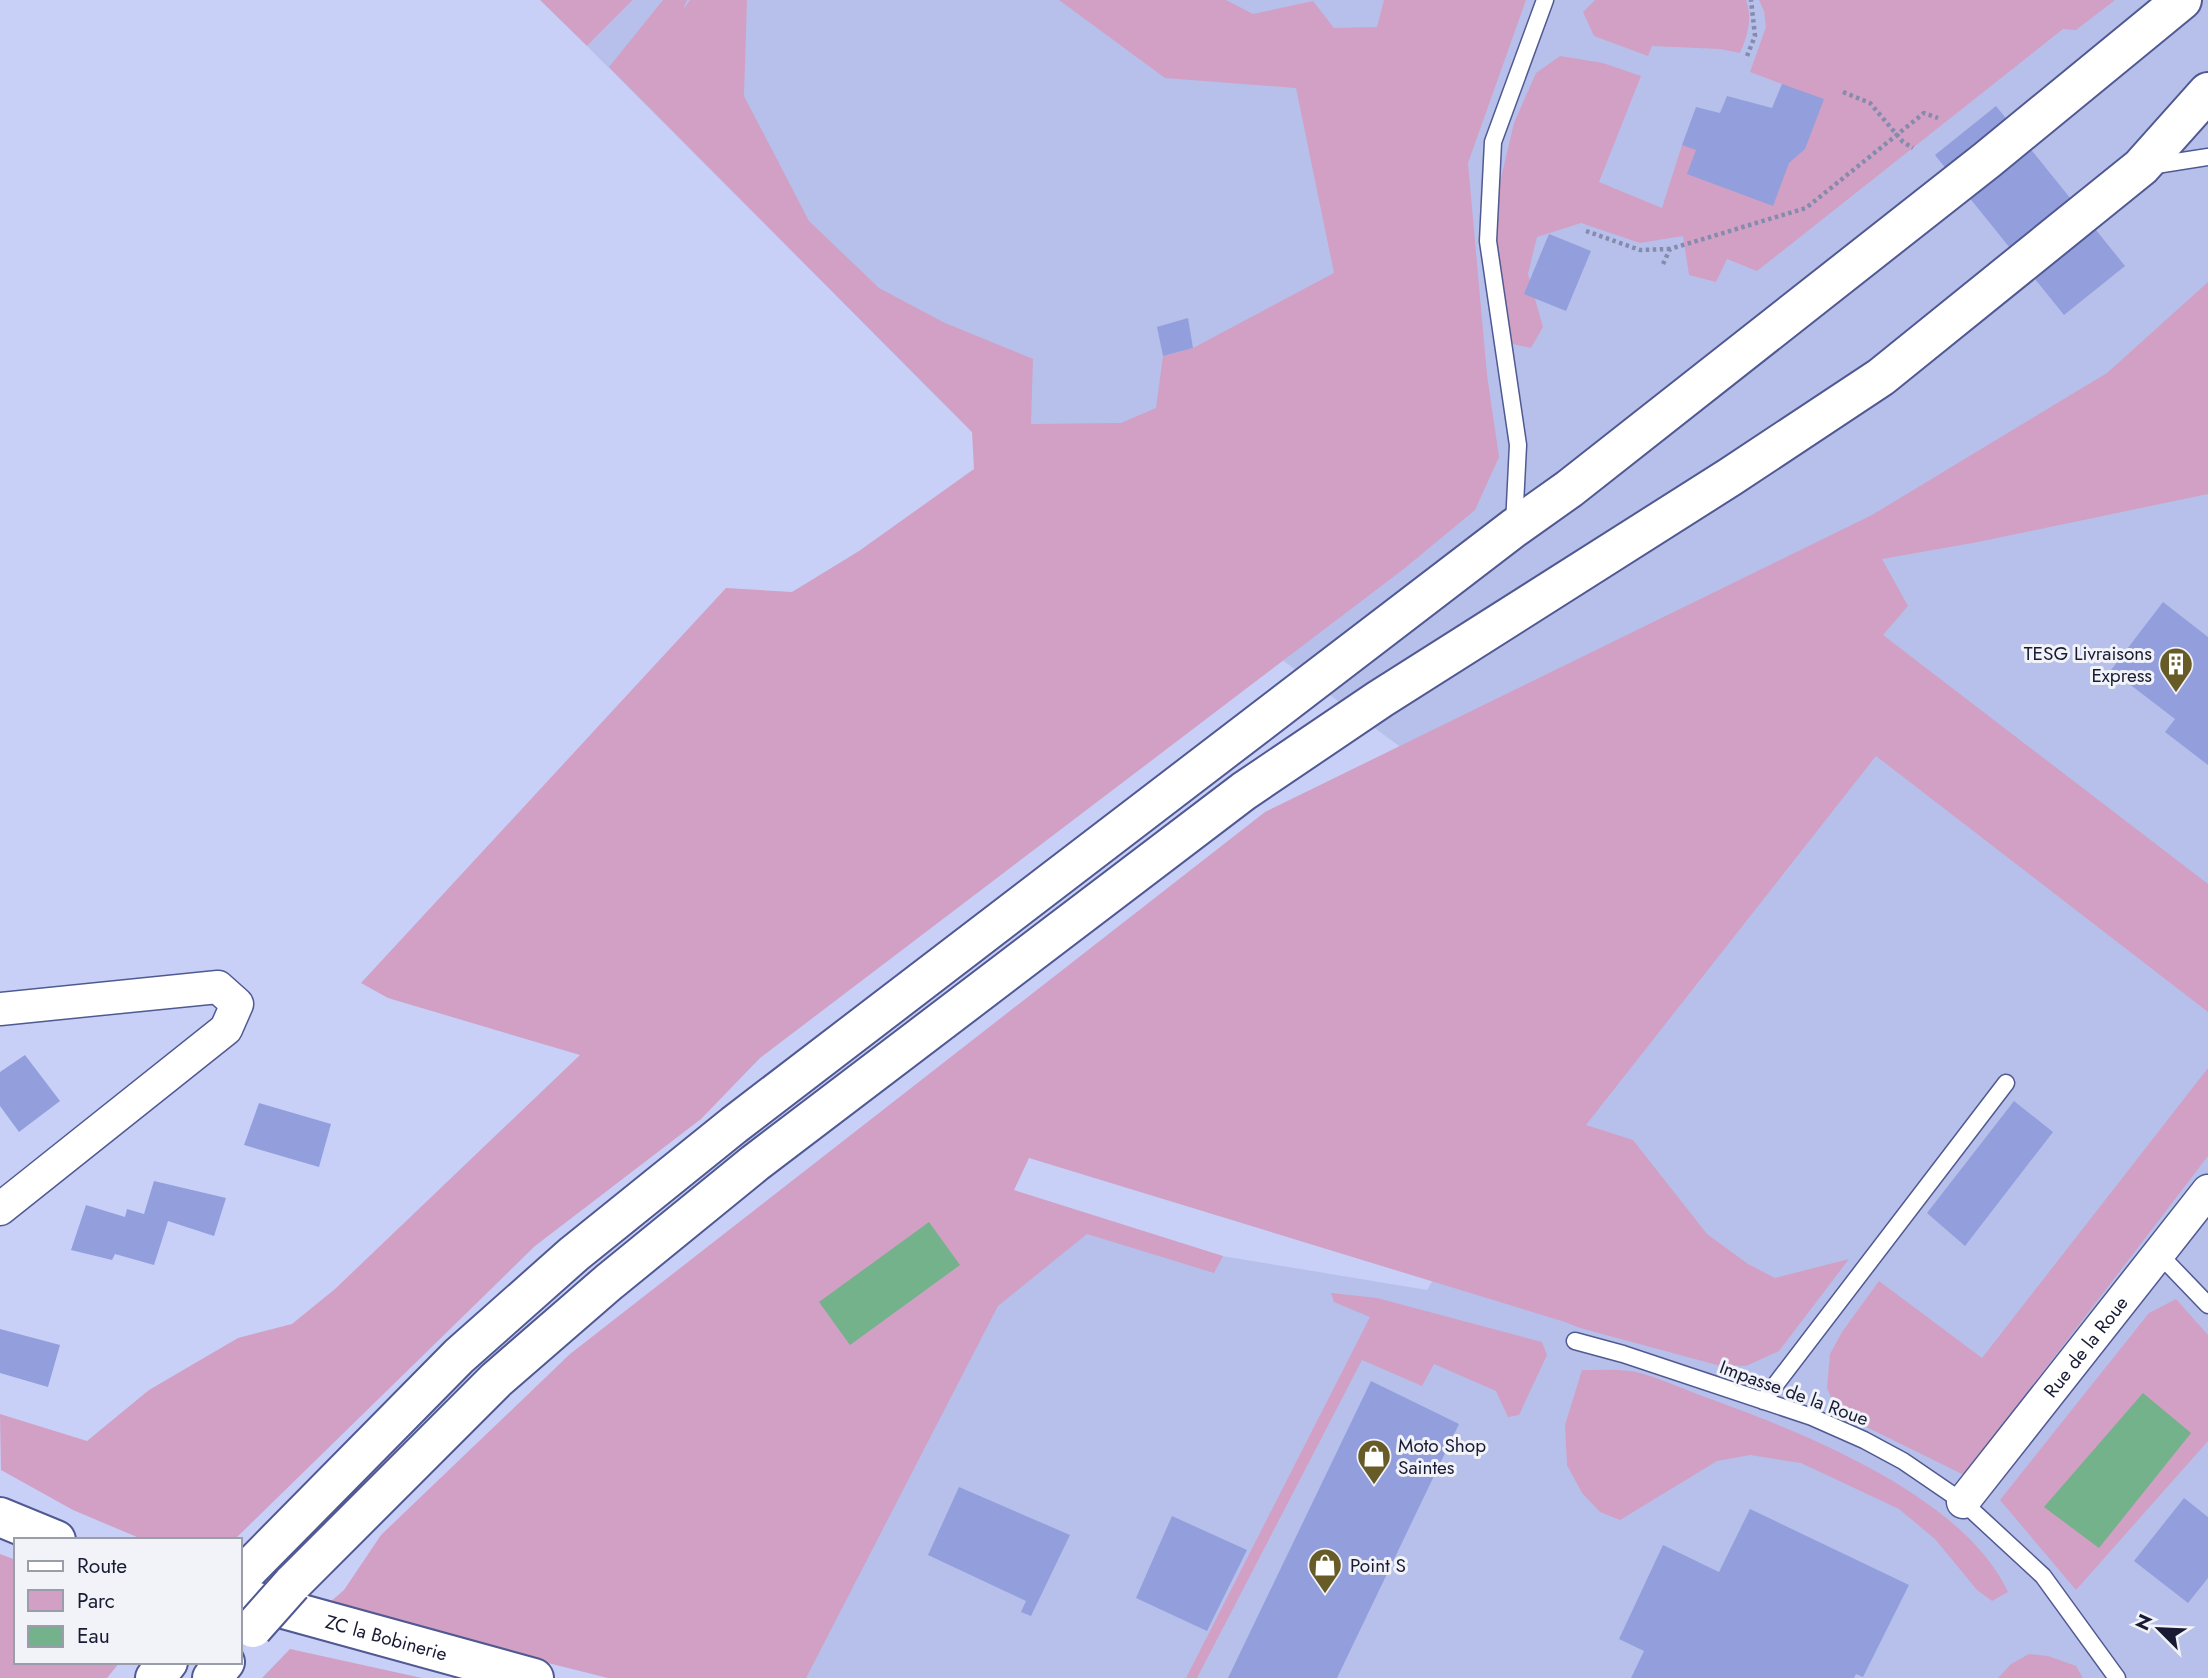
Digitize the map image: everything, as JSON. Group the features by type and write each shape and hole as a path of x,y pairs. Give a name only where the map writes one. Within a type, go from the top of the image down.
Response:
{"main road":[{"path":"244,1603 459,1356 574,1254 734,1125 1514,528 1569,489 1987,160 2182,0"},
{"path":"244,1603 292,1584 496,1380 609,1282 755,1163 1244,791 1381,699 1730,477 1881,377 2141,167 2208,92"},
{"path":"0,1517 51,1538"},
{"name":"ZC la Bobinerie","path":"244,1603 534,1678"},
{"path":"155,1678 166,1664"},
{"path":"212,1678 223,1664"}],"street":[{"path":"0,1009 218,987 237,1004 226,1029 0,1209"},
{"name":"Rue de la Roue","path":"1963,1502 2208,1191"}],"lane":[{"path":"1514,528 1518,445 1488,241 1493,142 1545,0"},
{"path":"2141,167 2208,157"},
{"path":"1763,1401 2006,1083"},
{"path":"2159,1254 2208,1305"},
{"name":"Impasse de la Roue","path":"1575,1341 1623,1354 1812,1417 1903,1461 1963,1502 2043,1576 2117,1678"}],"path":[{"path":"1747,55 1755,36 1751,0"},
{"path":"1843,92 1870,103 1903,142 1913,148"},
{"path":"1586,231 1640,250 1671,248 1806,208 1924,113 1938,118"},
{"path":"1663,264 1671,248"}],"shaded area":[{"path":"633,0 2208,0 2208,1678 765,1678 982,1216 1427,1290 1644,926 972,432 587,46"}],"green space":[{"path":"540,0 633,0 587,46"},
{"path":"663,0 687,0 683,10 690,0 747,0 744,96 809,221 879,288 945,323 1033,359 1031,424 1121,423 1156,408 1163,356 1193,348 1334,273 1296,88 1165,78 1059,0 1226,0 1253,14 1313,1 1334,28 1377,27 1384,0 1526,0 1468,163 1487,375 1499,457 1475,510 1405,568 760,1058 701,1119 535,1246 236,1538 139,1538 73,1510 1,1470 0,1414 87,1441 149,1390 238,1338 292,1324 335,1289 580,1055 388,998 361,983 726,588 792,592 859,551 974,469 972,432 609,67"},
{"path":"1595,0 1746,0 1748,27 1740,53 1720,49 1652,46 1648,56 1594,36 1583,12"},
{"path":"1759,0 2115,0 2076,30 2063,29 1757,271 1727,259 1716,282 1689,275 1683,236 1640,243 1581,223 1537,237 1528,274 1543,327 1531,348 1513,344 1493,250 1497,195 1514,123 1536,73 1560,56 1603,63 1641,76 1599,182 1662,208 1682,145 1790,120 1782,84 1750,72 1766,27"},
{"path":"2208,282 2208,494 1882,559 1908,606 1883,635 2208,884 2208,1012 1876,756 1586,1125 1633,1140 1707,1234 1748,1264 1775,1278 1849,1259 1779,1351 1746,1366 1717,1365 1580,1328 1029,1158 1014,1190 1223,1256 1214,1273 1087,1234 998,1306 806,1678 608,1678 392,1624 329,1603 344,1590 381,1535 570,1354 1265,812 1872,515 2107,373"},
{"path":"2208,1068 2208,1156 1964,1475 1838,1413 1827,1388 1830,1354 1842,1332 1879,1281 1982,1358"},
{"path":"1331,1293 1377,1298 1542,1342 1547,1355 1519,1415 1508,1417 1496,1391 1434,1364 1422,1386 1362,1360 1197,1678 1186,1678 1370,1317 1334,1302"},
{"path":"2176,1299 2208,1335 2208,1441 2076,1590 2000,1500 2149,1313"},
{"path":"1582,1370 1630,1371 1657,1378 1787,1429 1876,1471 1918,1497 1955,1526 1986,1557 2008,1592 1992,1601 1977,1590 1935,1539 1899,1509 1801,1463 1750,1455 1717,1461 1620,1520 1600,1512 1582,1493 1567,1465 1565,1425"},
{"path":"0,1554 14,1559 14,1664 118,1664 107,1678 0,1678"},
{"path":"290,1649 422,1678 262,1678"},
{"path":"2029,1654 2048,1656 2076,1666 2083,1678 1998,1678 2011,1664"}],"water":[{"path":"929,1222 960,1265 850,1345 819,1302"},
{"path":"2143,1393 2191,1433 2099,1548 2044,1507"}],"building":[{"path":"1782,84 1824,99 1805,149 1789,163 1773,206 1687,174 1696,150 1682,145 1696,107 1720,113 1727,96 1772,108"},
{"path":"1996,106 2125,266 2064,315 1935,155"},
{"path":"1549,234 1591,251 1566,311 1524,294"},
{"path":"1188,318 1193,348 1163,356 1157,327"},
{"name":"TESG Livraisons Express","path":"2163,602 2208,637 2208,765 2165,732 2175,719 2111,670"},
{"path":"25,1055 60,1101 19,1132 0,1106 0,1072"},
{"path":"2014,1101 2053,1132 1965,1246 1927,1213"},
{"path":"259,1103 331,1124 319,1167 244,1145"},
{"path":"154,1181 226,1198 214,1236 168,1221 154,1265 115,1254 112,1260 71,1250 86,1205 125,1217 127,1209 144,1214"},
{"path":"0,1329 60,1345 48,1387 0,1373"},
{"path":"1371,1381 1459,1424 1337,1678 1228,1678"},
{"path":"959,1487 1070,1535 1031,1616 1021,1612 1026,1601 928,1555"},
{"path":"2184,1498 2208,1517 2208,1578 2188,1603 2134,1561"},
{"path":"1750,1509 1909,1585 1863,1677 1856,1674 1854,1678 1631,1678 1644,1651 1619,1639 1663,1545 1719,1572"},
{"path":"1172,1516 1247,1550 1207,1631 1136,1598"}],"place":[{"name":"TESG Livraisons Express","path":"2176,694"},
{"name":"Moto Shop Saintes","path":"1374,1486"},
{"name":"Point S","path":"1325,1595"}]}
